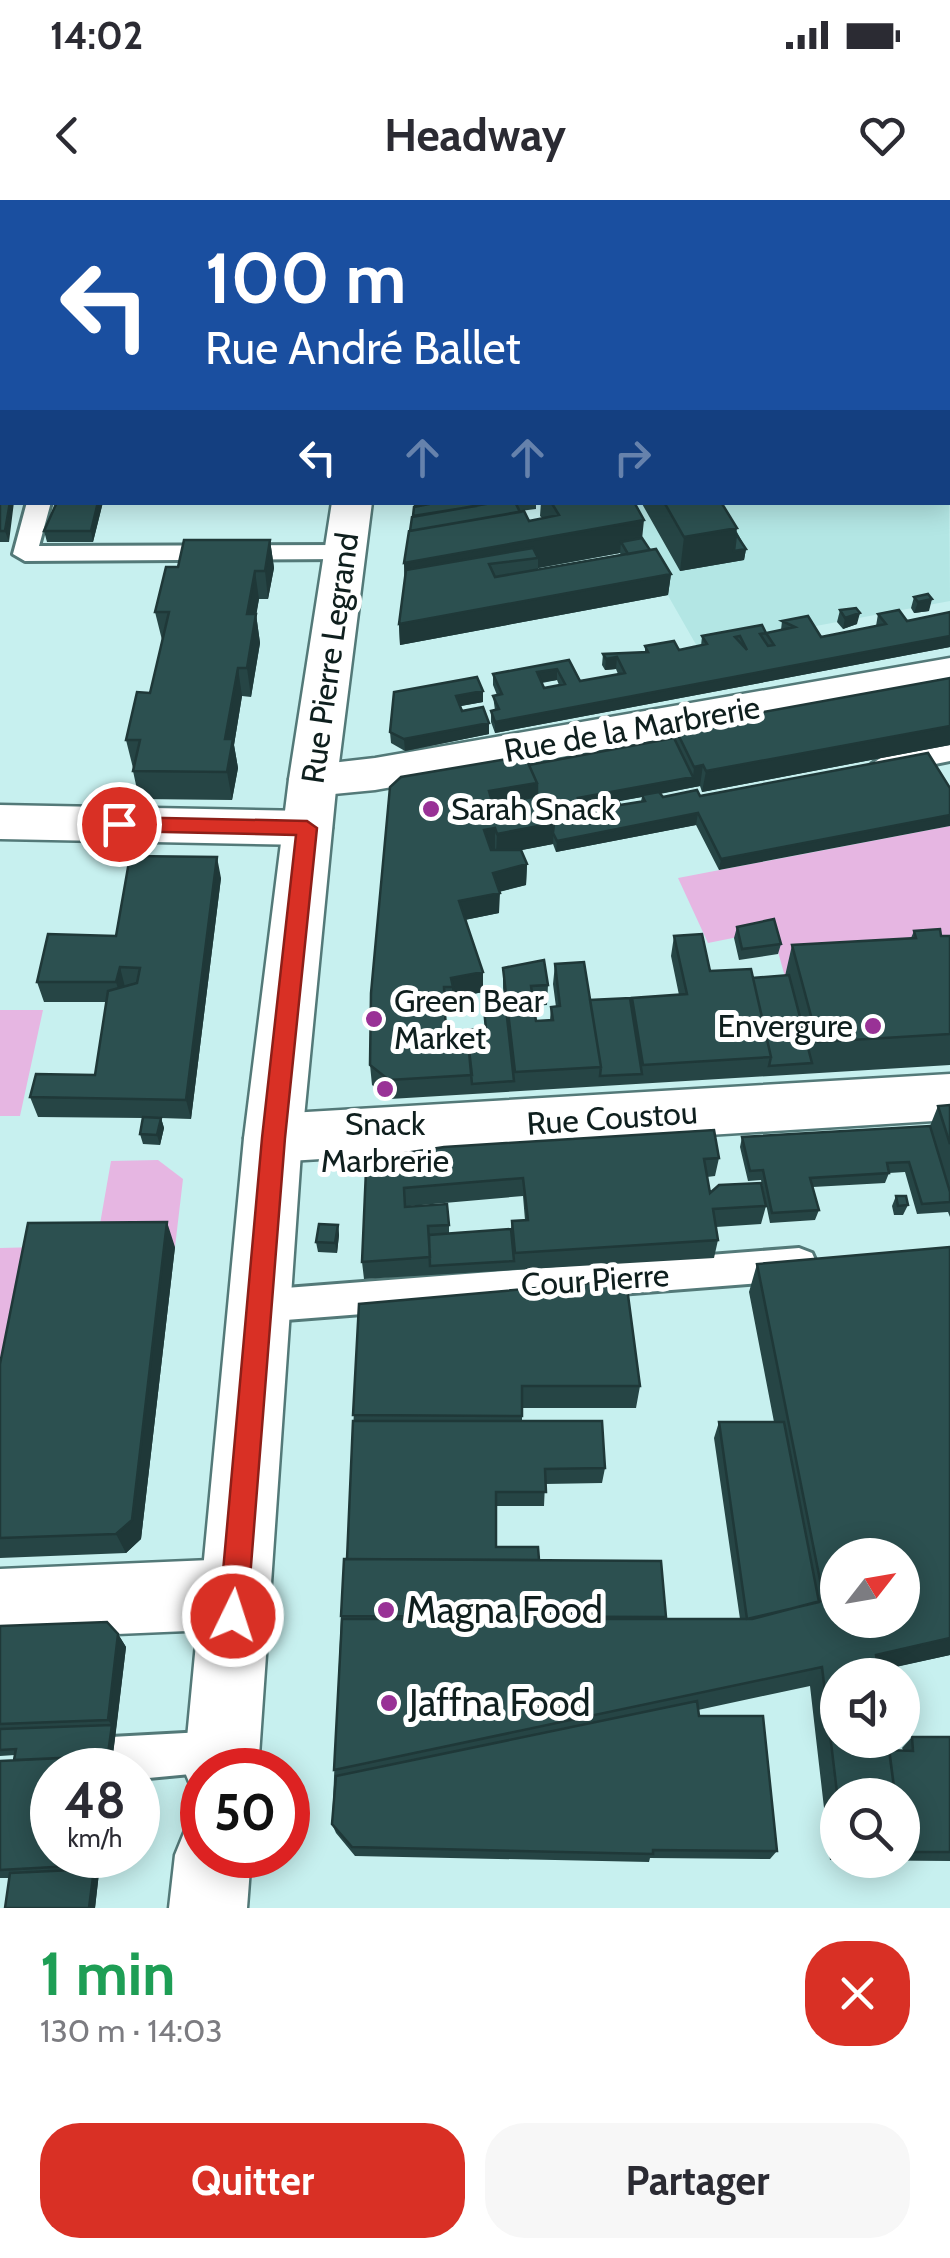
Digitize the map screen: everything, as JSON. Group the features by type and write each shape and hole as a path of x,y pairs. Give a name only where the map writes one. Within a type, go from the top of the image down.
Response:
{"street":[{"name":"Rue Pierre Legrand","path":"222,1748 274,1138 310,803 352,505"},
{"name":"Rue de la Marbrerie","path":"0,822 310,803 375,774 950,673"},
{"name":"Rue Coustou","path":"274,1138 950,1098"},
{"path":"0,1604 234,1594"},
{"path":"208,1908 211,1878"}],"lane":[{"path":"38,505 26,554 345,552"},
{"path":"856,770 950,752"},
{"name":"Cour Pierre","path":"260,1306 831,1262"}],"shaded area":[{"path":"616,505 949,505 950,601 698,648"},
{"path":"950,826 950,967 785,977 772,930 708,943 678,878"},
{"path":"0,1010 43,1010 20,1116 0,1116"},
{"path":"158,1160 183,1179 175,1247 96,1247 111,1161"},
{"path":"39,1247 0,1448 0,1248"}],"building":[{"path":"0,505 9,505 5,531 0,531"},
{"path":"56,505 97,505 91,531 44,531"},
{"path":"424,505 476,506 413,516 414,507"},
{"path":"480,505 516,505 520,512 410,531 412,517"},
{"path":"553,505 636,505 644,520 404,563 409,531 524,511 529,521 559,515"},
{"path":"666,505 723,505 737,528 684,537"},
{"path":"736,534 746,549 734,551"},
{"path":"642,538 650,550 628,554 621,542"},
{"path":"184,540 270,540 265,571 255,571 247,614 256,614 247,668 238,668 225,739 233,739 227,772 133,771 140,740 126,740 137,692 150,693 169,612 155,612 166,567 178,567"},
{"path":"533,548 538,558 489,564 495,577 656,549 671,574 399,624 406,570"},
{"path":"928,594 932,599 918,602 914,597"},
{"path":"856,608 860,613 845,618 840,610"},
{"path":"899,610 907,621 950,612 950,636 495,722 491,711 499,709 493,696 502,694 493,674 569,660 580,681 625,673 617,657 606,659 603,654 648,652 645,646 674,641 679,650 707,644 702,636 762,625 766,633 795,627 782,621 808,616 821,637 886,624 878,614","holes":["766,633 774,645 768,646 760,634","557,669 565,684 544,688 537,672"]},
{"path":"477,677 483,691 456,696 462,711 483,707 489,723 404,739 390,732 394,692"},
{"path":"950,678 950,726 706,771 703,765 694,767 675,728"},
{"path":"674,738 693,777 578,798 584,812 610,807 608,801 618,800 620,805 645,801 642,795 659,792 663,797 697,790 700,796 928,753 950,788 950,815 721,859 698,813 557,841 554,823 542,795 537,794 529,765"},
{"path":"525,756 537,783 489,791 493,805 542,795 554,823 497,834 495,828 484,830 491,850 521,850 527,864 493,873 500,893 459,901 483,972 451,978 453,987 444,987 446,1034 467,1032 472,1075 389,1080 370,1065 371,993 390,787 401,777"},
{"path":"130,856 217,857 186,1100 30,1097 36,1074 95,1075 108,991 137,983 140,968 120,967 116,982 37,982 48,934 116,936"},
{"path":"774,919 781,944 742,949 737,927"},
{"name":"Envergure","path":"940,929 941,936 950,936 950,1034 818,1042 792,945 916,938 914,931"},
{"path":"702,934 710,971 751,969 771,1057 643,1065 632,998 687,994 674,936"},
{"path":"544,960 548,985 531,986 536,1021 553,1020 551,1007 560,1006 555,964 584,962 601,1067 515,1072 503,968"},
{"path":"789,975 812,1063 769,1066 771,1057 753,978"},
{"path":"630,998 642,1074 600,1076 590,1000"},
{"path":"506,1008 514,1081 472,1084 467,1030 486,1029 484,1009"},
{"path":"950,1105 950,1144 938,1106"},
{"path":"143,1117 161,1118 157,1135 140,1134"},
{"path":"930,1126 950,1202 922,1204 909,1162 887,1163 889,1173 810,1178 819,1210 772,1213 763,1170 750,1171 742,1137"},
{"path":"714,1130 719,1158 704,1159 710,1193 719,1185 761,1183 766,1206 713,1209 718,1240 515,1253 512,1221 528,1220 523,1178 404,1188 405,1207 447,1204 449,1225 428,1226 430,1257 362,1262 366,1170 380,1157 444,1147"},
{"path":"896,1196 906,1196 908,1205 898,1206"},
{"path":"167,1222 132,1520 116,1534 0,1538 0,1364 28,1223"},
{"path":"319,1224 338,1225 335,1243 316,1242"},
{"path":"511,1229 514,1261 430,1266 429,1235"},
{"path":"950,1247 950,1638 876,1655 876,1658 820,1658 820,1667 334,1770 342,1619 752,1619 820,1601 820,1638 920,1638 920,1538 820,1538 820,1580 757,1264"},
{"path":"626,1280 640,1386 522,1386 522,1416 353,1415 359,1304"},
{"path":"353,1421 602,1421 605,1468 545,1469 546,1492 496,1492 496,1547 538,1547 539,1560 347,1559"},
{"path":"719,1422 784,1422 819,1602 747,1619"},
{"path":"344,1559 661,1561 666,1617 341,1616"},
{"path":"107,1622 118,1634 108,1720 0,1724 0,1626"},
{"path":"697,1701 699,1716 763,1716 777,1851 653,1850 653,1854 352,1847 332,1824 336,1776"},
{"path":"112,1725 109,1748 30,1748 30,1759 14,1760 16,1749 0,1750 0,1729"},
{"path":"920,1737 950,1737 950,1852 920,1852 920,1778 893,1778 890,1758 920,1758"},
{"path":"833,1758 890,1758 893,1778 835,1778"},
{"path":"30,1760 30,1868 0,1870 0,1761"},
{"path":"30,1872 30,1878 93,1878 89,1908 5,1908 10,1873"}],"place":[{"name":"Sarah Snack","path":"431,809"},
{"name":"Green Bear Market","path":"374,1019"},
{"name":"Envergure","path":"873,1026"},
{"name":"Snack Marbrerie","path":"385,1089"},
{"name":"Magna Food","path":"386,1610"},
{"name":"Jaffna Food","path":"389,1703"}],"route":[{"path":"119,824 307,828 274,1138 233,1616"}]}
